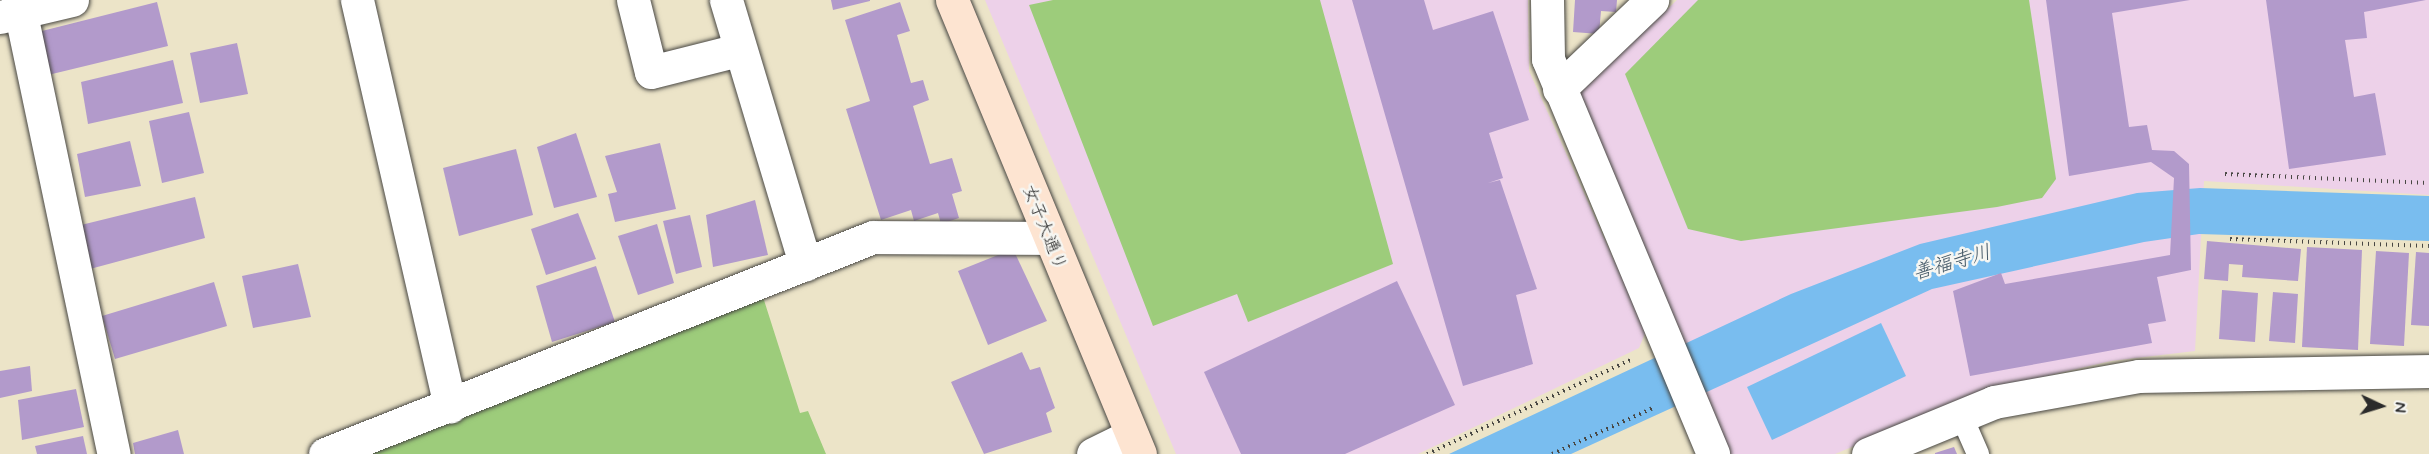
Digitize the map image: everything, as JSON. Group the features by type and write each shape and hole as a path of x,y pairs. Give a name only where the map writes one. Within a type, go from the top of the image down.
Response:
{"main road":[{"name":"女子大通り","path":"952,0 1048,238 1136,445"}],"street":[{"path":"72,0 13,10 114,454"},
{"path":"357,0 450,406"},
{"path":"633,0 651,72 738,50"},
{"path":"726,0 738,50 805,264"},
{"path":"1547,0 1548,59 1666,348 1713,454"},
{"path":"1559,89 1652,0"},
{"path":"325,454 873,237 1048,238"},
{"path":"1868,454 1994,402 2139,376 2429,371"},
{"path":"1093,454 1136,445"}],"lane":[{"path":"1961,415 1978,454"}],"path":[{"path":"2225,174 2429,183"},
{"path":"2230,239 2429,246"},
{"path":"1427,454 1613,366 1666,348"},
{"path":"1552,454 1686,392"}],"shaded area":[{"path":"985,0 1528,0 1529,71 1646,331 1639,348 1418,454 1176,454"},
{"path":"1677,0 2429,0 2429,195 2204,181 2195,351 2111,361 1992,389 1835,454 1730,454 1580,93"}],"green space":[{"path":"1053,0 1320,0 1393,264 1248,322 1237,294 1153,326 1029,5"},
{"path":"1698,0 2029,0 2056,179 2042,198 1997,207 1741,241 1688,229 1625,74"},
{"path":"763,297 800,413 808,411 826,454 352,454"}],"water":[{"name":"善福寺川","path":"2200,188 2429,196 2429,241 2199,234 2144,242 1932,289 1571,454 1449,454 1791,294 1920,244 2137,193"},
{"path":"1881,323 1906,376 1772,440 1747,387"}],"building":[{"path":"831,0 870,0 870,1 833,10"},
{"path":"1352,0 1424,0 1433,30 1493,11 1529,120 1489,133 1503,178 1488,183 1500,180 1537,289 1516,295 1533,364 1463,386"},
{"path":"1575,0 1617,0 1616,12 1601,11 1599,34 1573,32"},
{"path":"2046,0 2190,0 2112,13 2129,127 2147,125 2152,150 2174,151 2189,164 2191,270 2157,277 2166,321 2148,324 2152,343 1970,376 1953,291 2001,273 2005,284 2170,255 2174,178 2151,162 2069,176"},
{"path":"2266,0 2426,0 2364,12 2367,38 2345,40 2354,97 2375,93 2386,155 2289,169"},
{"path":"157,2 168,46 48,75 38,32"},
{"path":"900,2 910,31 897,35 911,83 923,80 929,100 913,106 930,164 952,158 962,191 952,194 959,218 941,224 938,213 914,221 911,210 881,220 846,109 870,101 845,20"},
{"path":"237,43 248,94 200,103 190,53"},
{"path":"173,60 183,103 88,124 81,82"},
{"path":"189,112 204,173 162,183 149,121"},
{"path":"576,133 597,197 554,208 537,147"},
{"path":"130,141 141,186 85,197 77,154"},
{"path":"660,143 676,209 615,222 608,194 617,192 605,156"},
{"path":"516,149 533,215 459,236 443,168"},
{"path":"195,197 205,238 90,269 81,225"},
{"path":"755,200 768,255 713,267 706,215"},
{"path":"578,213 596,259 546,275 531,229"},
{"path":"690,215 702,267 676,274 663,221"},
{"path":"657,224 674,283 638,295 618,236"},
{"path":"2207,241 2301,249 2298,281 2242,277 2243,265 2229,264 2228,281 2204,279"},
{"path":"2307,247 2362,250 2358,350 2302,347"},
{"path":"1013,249 1047,321 988,345 958,271"},
{"path":"2376,251 2409,253 2404,346 2370,344"},
{"path":"2416,252 2429,253 2429,326 2411,325"},
{"path":"298,264 311,317 253,328 242,276"},
{"path":"596,266 615,322 552,342 536,286"},
{"path":"1397,281 1455,405 1345,454 1241,454 1204,372"},
{"path":"214,282 227,326 115,359 102,316"},
{"path":"2222,290 2258,293 2255,342 2219,339"},
{"path":"2273,292 2298,294 2295,343 2269,341"},
{"path":"1022,352 1030,370 1040,367 1055,408 1046,413 1052,432 984,454 951,382"},
{"path":"30,366 32,391 0,398 0,371"},
{"path":"76,389 84,427 22,440 18,400"},
{"path":"178,430 184,454 135,454 133,443"},
{"path":"83,436 87,454 37,454 35,446"},
{"path":"1954,447 1957,454 1935,454 1935,453"}]}
